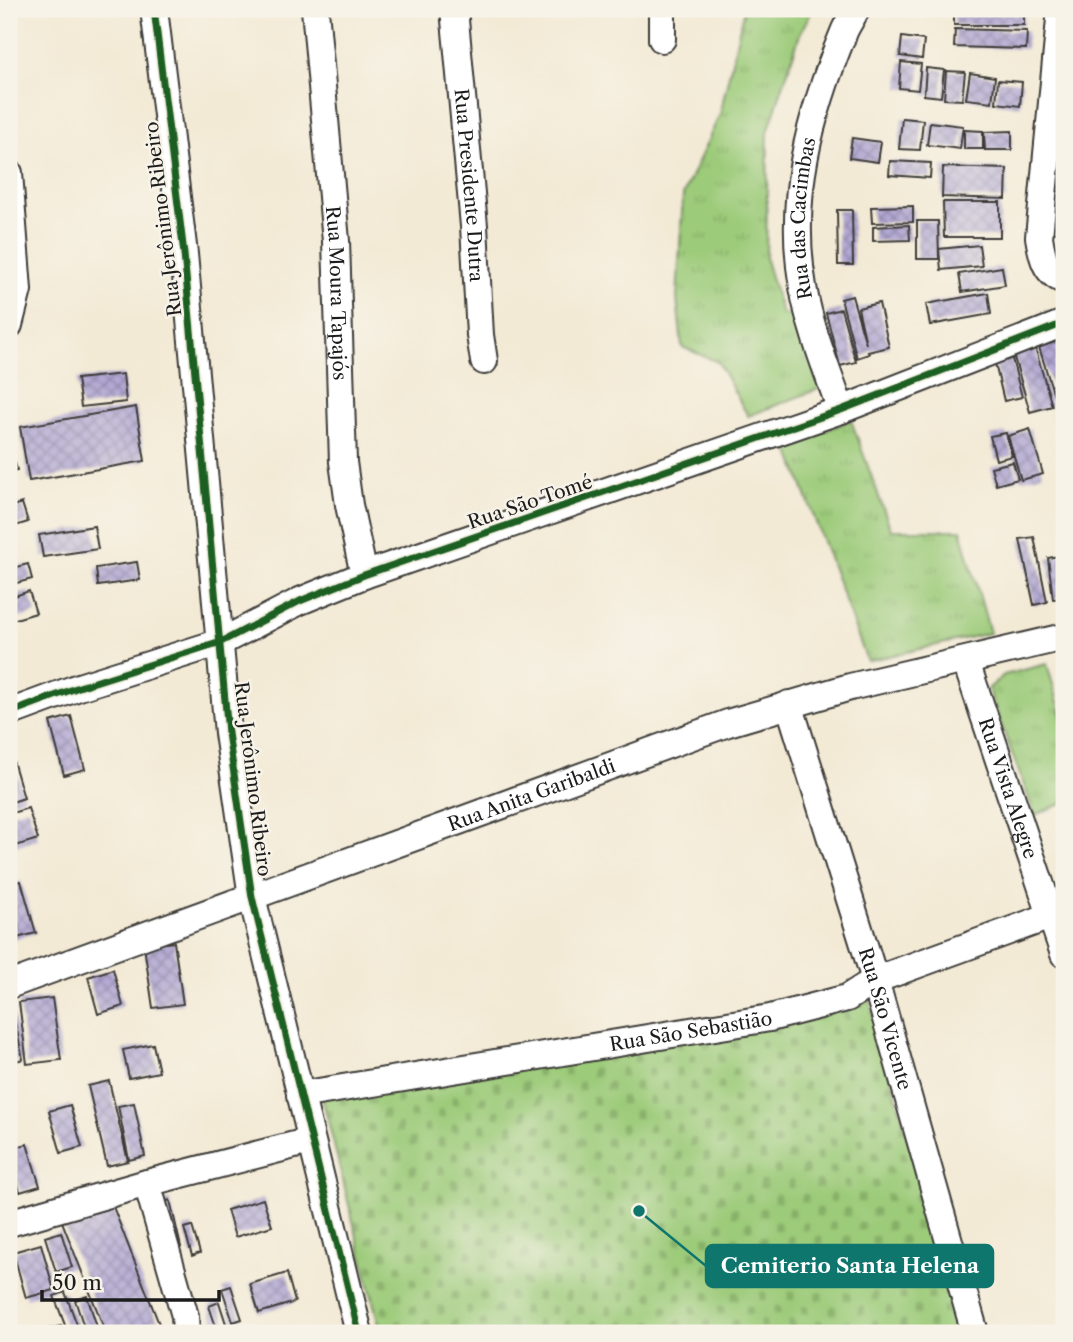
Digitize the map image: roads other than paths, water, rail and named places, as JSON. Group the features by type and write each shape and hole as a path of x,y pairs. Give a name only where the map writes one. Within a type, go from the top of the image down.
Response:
{"street":[{"name":"Rua Jerônimo Ribeiro","path":"154,9 184,254 228,733 252,897 359,1333"},
{"name":"Rua Moura Tapajós","path":"315,9 336,241 343,461 364,575"},
{"name":"Rua Presidente Dutra","path":"454,9 484,361"},
{"path":"662,9 662,39"},
{"path":"1061,9 1062,36 1039,237 1047,267 1056,278 1064,280"},
{"name":"Rua das Cacimbas","path":"841,410 814,333 803,288 798,210 801,171 809,131 848,16"},
{"path":"9,173 18,290 9,325"},
{"name":"Rua São Tomé","path":"9,713 79,687 221,642 300,601 364,575 841,410 1064,323"},
{"name":"Rua Anita Garibaldi","path":"9,985 728,723 850,687 1064,637"},
{"name":"Rua Vista Alegre","path":"965,662 1059,914 1064,954"},
{"name":"Rua São Vicente","path":"789,704 875,980 975,1333"},
{"name":"Rua São Sebastião","path":"300,1095 769,1018 847,998 875,980 1059,914"},
{"path":"9,1223 147,1183 310,1141"},
{"path":"147,1183 185,1316 186,1333"}],"place":[{"name":"Cemiterio Santa Helena","path":"639,1211"}]}
